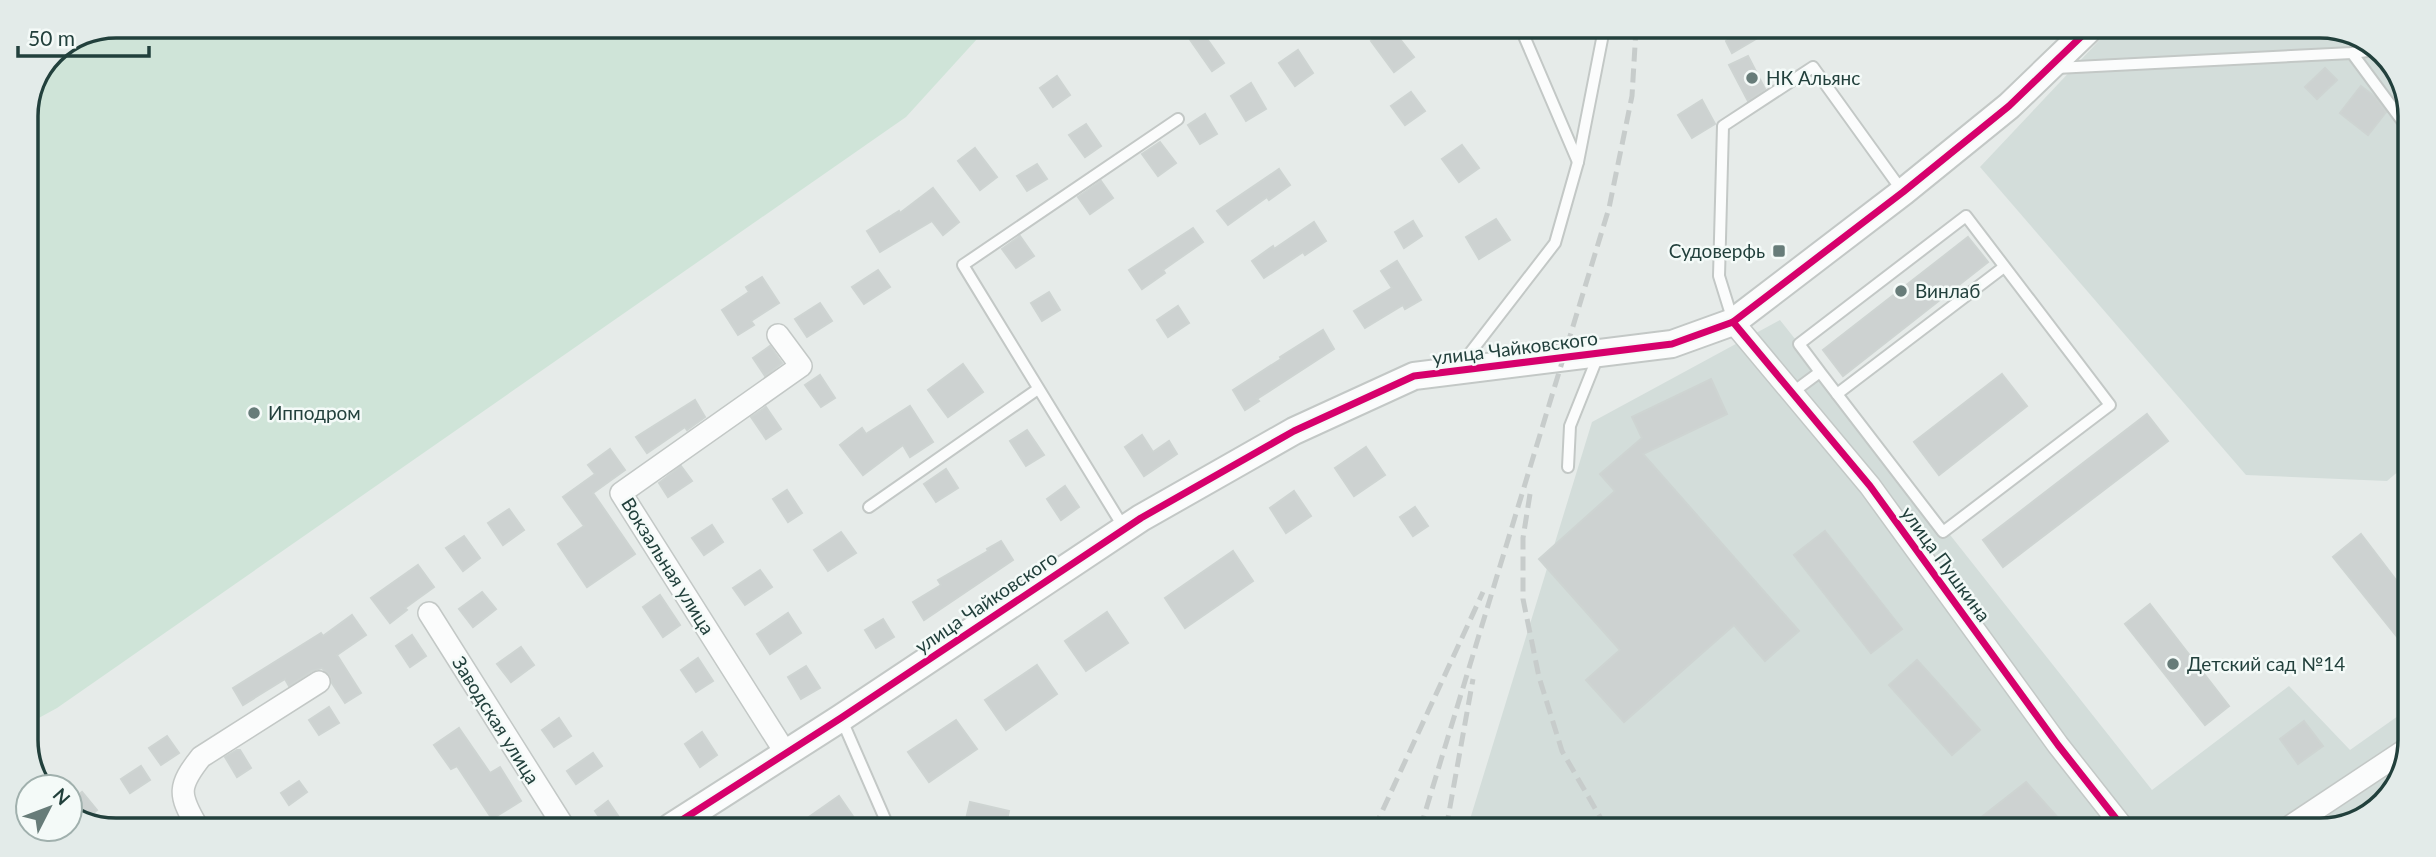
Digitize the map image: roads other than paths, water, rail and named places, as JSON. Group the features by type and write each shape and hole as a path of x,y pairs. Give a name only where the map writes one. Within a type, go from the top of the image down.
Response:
{"street":[{"name":"улица Чайковского","path":"685,818 841,718 1124,529 1294,431 1414,376 1672,344 1733,322 1903,192 2009,106 2048,69 2073,39"},
{"name":"улица Пушкина","path":"1733,322 1870,486 2058,745 2116,818"},
{"name":"Вокзальная улица","path":"778,335 802,366 621,493 785,752"},
{"name":"Заводская улица","path":"429,613 558,818"},
{"path":"193,818 182,792 187,775 201,757 319,682"},
{"path":"2303,818 2396,756"}],"lane":[{"path":"1525,39 1578,162"},
{"path":"1457,371 1555,243 1578,162 1602,39"},
{"path":"2048,69 2362,52"},
{"path":"2352,53 2397,114"},
{"path":"1733,322 1719,276 1723,126 1813,67 1903,192"},
{"path":"1124,529 964,265 1178,119"},
{"path":"1966,216 2004,267 2110,405 1942,532 1799,344 1966,216"},
{"path":"1837,394 2004,267"},
{"path":"1568,467 1570,426 1599,353"},
{"path":"1793,392 1820,372"},
{"path":"869,507 1038,389"},
{"path":"841,718 885,818"}],"railway":[{"path":"1423,818 1609,208 1632,96 1635,39"},
{"path":"1530,494 1523,538 1523,599 1539,677 1562,751 1601,818"},
{"path":"1379,818 1483,592"},
{"path":"1448,818 1473,679"}],"place":[{"name":"НК Альянс","path":"1752,78"},
{"name":"Судоверфь","path":"1779,251"},
{"name":"Винлаб","path":"1901,291"},
{"name":"Ипподром","path":"254,413"},
{"name":"Детский сад №14","path":"2173,664"}]}
